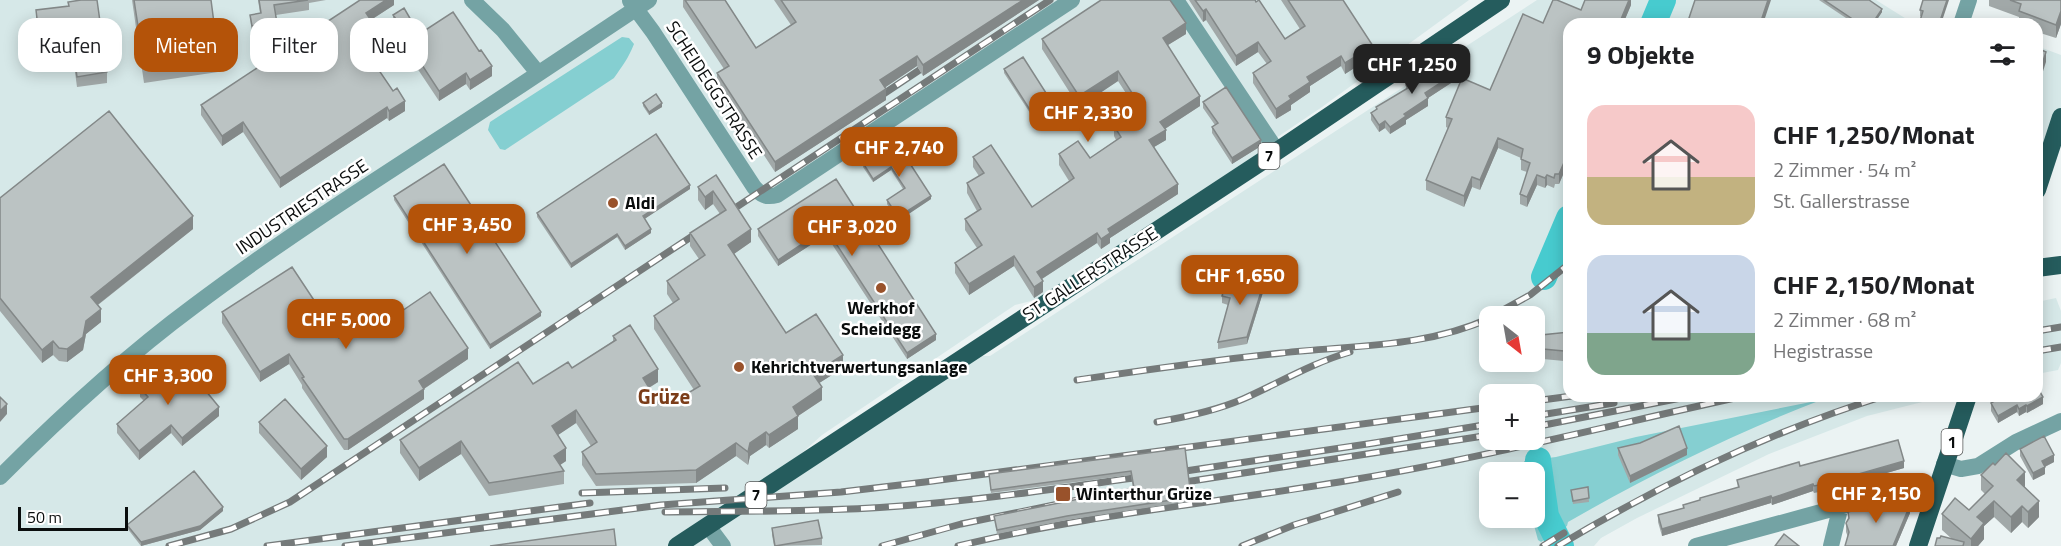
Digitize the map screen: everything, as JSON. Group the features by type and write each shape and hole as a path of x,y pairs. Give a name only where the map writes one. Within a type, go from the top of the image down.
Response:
{"main road":[{"name":"ST. GALLERSTRASSE","path":"677,546 1501,0"},
{"path":"2043,172 2061,117"},
{"path":"2043,267 2061,265"},
{"name":"1","path":"1918,546 1966,402"}],"street":[{"path":"472,0 503,30 538,73"},
{"name":"SCHEIDEGGSTRASSE","path":"639,3 754,187 762,195 770,197 777,195 1072,0"},
{"path":"1176,0 1276,151"},
{"path":"1963,18 1969,0"},
{"name":"INDUSTRIESTRASSE","path":"0,477 62,417 134,353 192,306 262,256 538,73 639,3"},
{"path":"1944,464 1962,469 1978,466 2016,442 2061,421"},
{"path":"1696,546 1738,541 1841,506 1909,488 1936,488"},
{"path":"1831,546 1841,506"},
{"path":"708,526 723,546"}],"shaded area":[{"path":"0,0 1469,0 1260,152 1035,300 1015,305 822,435 794,460 764,479 966,356 990,356 1537,0 1876,0 1905,18 1563,18 1563,402 1922,402 1867,416 1769,454 1601,538 1594,546 0,546"},
{"path":"622,37 629,38 634,44 614,78 505,150 500,149 488,130 490,122"},
{"path":"2043,48 2061,55 2061,117 2043,172"},
{"path":"2056,298 2061,311 2061,363 2058,370 2043,373 2043,301"},
{"path":"1816,402 1692,456 1568,522 1567,526 1541,542 1538,540 1535,528 1545,528 1545,462 1524,461 1556,457 1636,437"}],"building":[{"path":"97,0 100,18 37,18 36,10 69,6 68,2"},
{"path":"134,0 211,0 213,18 137,18"},
{"path":"259,0 308,0 274,5 276,18 251,18 250,15 261,13"},
{"path":"360,0 386,0 366,13 369,18 350,18 350,72 380,72 393,91 397,88 405,101 389,111 387,107 280,178 243,122 222,136 201,105 251,72 338,72 338,18 333,18"},
{"path":"685,0 725,0 756,48 796,22 781,0 1023,0 923,65 917,56 880,80 886,89 775,162 717,73 729,66"},
{"path":"1101,0 1170,0 1186,23 1163,38 1200,96 1160,122 1166,130 1149,140 1178,184 1108,229 1110,233 1101,239 1097,233 1037,272 1043,281 1034,287 1014,256 969,284 955,263 982,245 965,219 981,209 967,183 984,173 973,157 991,145 1032,207 1074,178 1059,154 1078,141 1090,158 1121,137 1114,126 1141,107 1118,71 1079,96 1042,39"},
{"path":"1195,0 1255,0 1256,2 1259,0 1285,39 1305,26 1288,0 1343,0 1373,46 1345,63 1341,56 1307,77 1310,82 1289,96 1291,99 1276,109 1253,73 1271,61 1258,42 1236,56 1206,9 1203,11"},
{"path":"1553,0 1581,10 1585,0 1629,0 1622,18 1563,18 1563,165 1559,174 1555,174 1554,178 1537,175 1527,197 1520,194 1530,163 1521,159 1523,149 1498,138 1480,180 1472,177 1464,196 1426,180 1452,119 1446,117 1462,78 1490,90 1523,14 1543,23"},
{"path":"1695,0 1768,0 1762,18 1689,18"},
{"path":"1824,0 1869,0 1882,9 1876,18 1851,18"},
{"path":"1923,0 1947,0 1941,18 1921,18 1923,11 1920,10"},
{"path":"2010,0 2061,0 2061,11 2056,25 2043,20 2043,18 2019,11 2021,4"},
{"path":"404,8 410,18 395,18 393,15"},
{"path":"453,12 492,66 470,80 466,73 439,91 427,72 428,28"},
{"path":"1023,57 1055,107 1045,113 1043,110 1039,113 1035,106 1030,110 1004,69"},
{"path":"1447,59 1455,70 1447,74 1451,76 1425,93 1428,98 1404,114 1406,116 1390,127 1385,121 1379,125 1371,113 1377,109 1376,107 1408,88 1406,85"},
{"path":"76,72 107,72 77,77"},
{"path":"1226,87 1261,140 1232,158 1212,127 1218,123 1203,102"},
{"path":"656,94 662,103 649,112 643,103"},
{"path":"109,111 193,216 91,297 101,309 86,321 83,337 67,349 59,348 53,341 42,350 0,298 0,198"},
{"name":"Aldi","path":"656,134 690,185 643,216 651,229 625,246 617,234 571,264 537,213"},
{"path":"896,142 931,196 898,217 887,200 905,188 891,167 873,179 863,163"},
{"path":"444,164 541,312 490,345 394,196"},
{"path":"716,175 751,229 728,245 786,333 816,314 843,355 813,374 822,387 793,407 798,416 769,435 766,432 750,443 748,452 736,443 696,470 596,474 582,452 597,442 576,410 552,426 566,448 554,456 564,471 489,483 461,441 419,468 400,440 518,362 533,384 568,362 572,368 616,340 613,336 630,325 658,369 643,378 659,404 670,397 673,402 700,386 654,316 679,299 667,281 705,255 690,233 726,210 713,191 705,197 698,187"},
{"name":"Werkhof Scheidegg","path":"836,179 936,334 907,353 826,228 778,260 758,229"},
{"path":"292,267 339,338 360,324 363,328 386,313 390,319 430,292 468,348 419,381 424,389 348,439 344,439 302,378 304,377 289,354 260,372 222,312"},
{"path":"1229,272 1264,282 1247,337 1218,342 1230,298 1222,296"},
{"path":"1563,333 1563,351 1545,349 1545,335"},
{"path":"178,357 219,407 182,438 171,425 139,451 117,424 148,397 140,388"},
{"path":"0,397 7,404 0,411"},
{"path":"285,399 327,446 301,469 259,422"},
{"path":"2034,402 2019,409 2017,405 1998,416 1991,403"},
{"path":"1679,426 1687,448 1630,476 1618,448 1640,443"},
{"path":"2044,436 2054,455 2042,461 2045,467 2033,473 2020,449"},
{"path":"1898,440 1904,461 1824,484 1814,486 1813,484 1662,529 1658,515 1684,508 1683,505 1700,500 1700,498 1739,487 1737,480 1799,462 1800,466"},
{"path":"1185,448 1191,497 1067,516 997,530 994,516 1134,488 1131,471 991,490 989,474"},
{"path":"2006,453 2025,472 2017,480 2039,501 2028,512 2022,506 2011,517 1994,501 1977,517 1984,523 1971,539 1942,514 1955,498 1969,510 1993,486 1981,475"},
{"path":"194,471 223,507 200,526 141,542 127,525"},
{"path":"1588,487 1589,498 1573,501 1571,490"},
{"path":"1894,499 1910,505 1893,546 1845,546 1849,532 1846,523 1849,518 1848,512"},
{"path":"818,520 822,538 775,546 772,528"},
{"path":"614,529 616,546 490,546"},
{"path":"1784,534 1799,546 1775,546"},
{"path":"1941,536 1964,542 1963,546 1935,546 1937,538"}],"waterway":[{"path":"1656,18 1663,0"},
{"path":"1544,277 1563,232"},
{"path":"1538,460 1546,516 1561,546"}],"railway":[{"path":"723,216 1050,0"},
{"path":"873,101 933,61"},
{"path":"169,546 231,529 290,502 703,229"},
{"path":"1510,306 1530,295 1563,269"},
{"path":"1077,380 1308,350 1388,344 1440,335 1479,322"},
{"path":"2043,330 2061,327"},
{"path":"2043,350 2061,347"},
{"path":"1157,422 1200,413 1232,403 1309,367 1350,352"},
{"path":"1545,400 1563,397"},
{"path":"1545,425 1661,402"},
{"path":"958,546 1057,525 1406,470 1717,402"},
{"path":"1558,546 1636,501 1717,461 1799,426 1866,402"},
{"path":"1545,414 1614,403"},
{"path":"345,546 661,505 841,492 925,482 1479,408"},
{"path":"1172,473 1479,426"},
{"path":"1172,484 1479,437"},
{"path":"665,512 901,506 994,497 1148,476"},
{"path":"582,493 725,488"},
{"path":"1242,546 1294,525 1398,492"},
{"path":"882,546 961,524 1107,494"},
{"path":"267,546 590,503"},
{"path":"1543,546 1564,533"}],"place":[{"name":"Aldi","path":"613,203"},
{"name":"Werkhof Scheidegg","path":"881,288"},
{"name":"Kehrichtverwertungsanlage","path":"739,367"},
{"name":"Winterthur Grüze","path":"1063,494"}],"district":[{"name":"Grüze","path":"664,397"}]}
